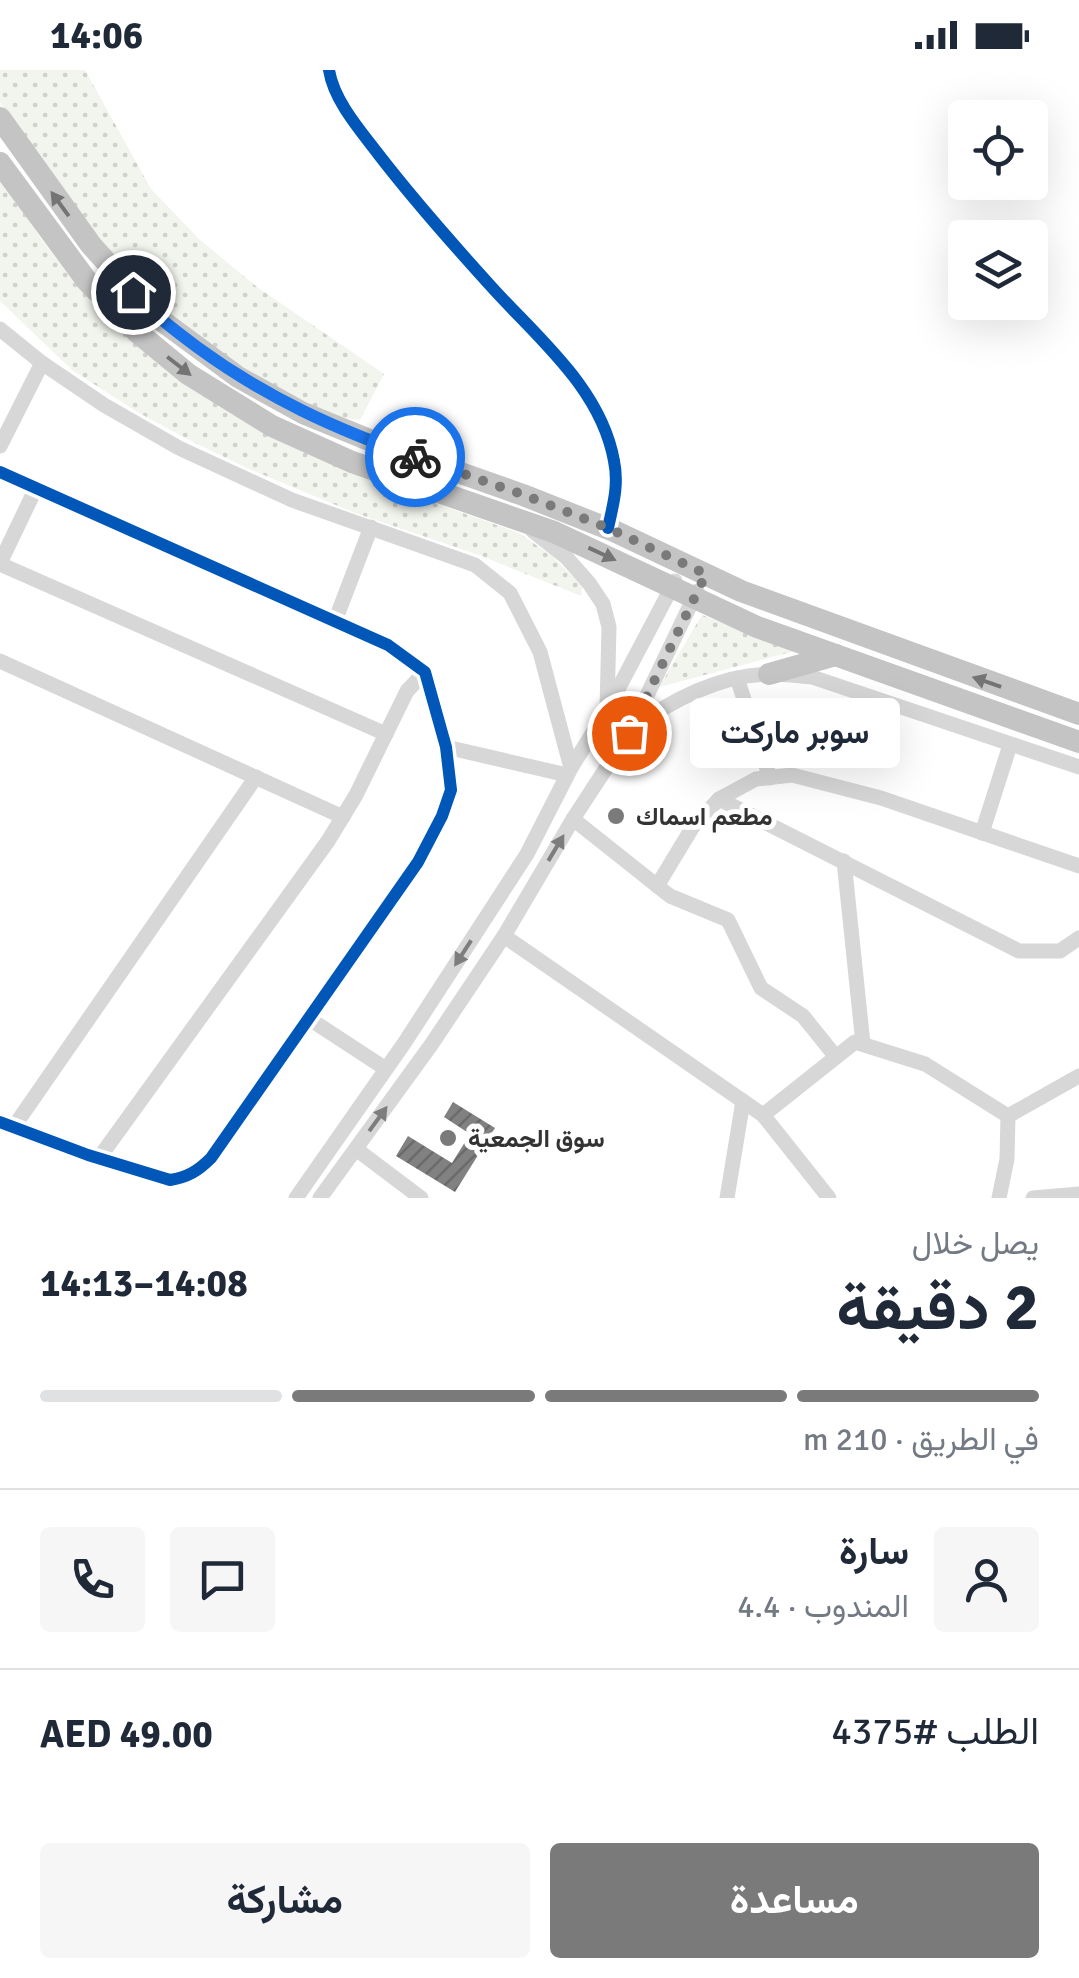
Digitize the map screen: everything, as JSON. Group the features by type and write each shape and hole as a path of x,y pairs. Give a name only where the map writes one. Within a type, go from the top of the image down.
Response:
{"highway":[{"path":"0,118 90,245 154,315 238,377 319,420 608,528 776,604 1079,714"},
{"path":"0,163 87,280 137,332 188,374 272,426 352,462 554,532 757,627 1079,742"},
{"path":"769,674 836,656"}],"street":[{"path":"328,70 334,88 359,128 411,196 574,375 596,410 614,460 617,487 608,528"},
{"path":"0,329 104,405 179,448 292,500 475,565 510,593 540,652 569,772"},
{"path":"0,446 42,363"},
{"path":"0,472 388,645 425,672 446,747 451,790 418,862 210,1158 197,1171 170,1180 6,1125 256,777"},
{"path":"36,488 0,564 386,734"},
{"path":"518,519 566,557 603,604 610,627 607,710"},
{"path":"335,621 371,528"},
{"path":"320,1198 431,1045 629,733 683,592 683,564"},
{"path":"296,1198 527,854 569,772 683,592 706,574"},
{"path":"0,661 343,817"},
{"path":"99,1158 343,817 407,691 425,672"},
{"path":"629,733 677,699 736,678 769,674 812,676 1079,767"},
{"path":"736,678 770,778"},
{"path":"982,833 1010,745"},
{"path":"446,747 569,772"},
{"path":"657,886 692,828 718,799 756,779 792,775 880,798 1079,866"},
{"path":"718,799 1019,951 1060,950 1079,938"},
{"path":"574,819 670,896 728,920 762,988 803,1016 836,1057"},
{"path":"844,861 863,1044"},
{"path":"481,925 763,1115 828,1198"},
{"path":"308,1018 386,1069"},
{"path":"763,1115 855,1042 924,1064 1008,1116"},
{"path":"1008,1116 1079,1076"},
{"path":"727,1198 743,1101"},
{"path":"999,1198 1007,1159 1008,1116"},
{"path":"356,1149 421,1198"},
{"path":"1033,1198 1079,1194"}],"shaded area":[{"path":"0,70 85,70 151,189 199,239 257,287 384,374 360,420 329,416 246,372 182,325 132,278 87,229 0,102"},
{"path":"0,179 99,312 175,376 415,496 519,533 552,556 582,586 581,596 479,555 355,513 247,468 139,413 72,370 0,301"},
{"path":"702,615 795,651 659,687"}],"building":[{"path":"453,1102 495,1128 455,1192 396,1156 408,1136 452,1163 470,1134 444,1117"}],"cycle path":[{"path":"329,70 342,104 418,204 581,386 607,434 615,470 608,528"},
{"path":"0,472 388,645 425,672 446,747 451,790 418,862 211,1158 197,1170 170,1180 0,1122"}],"way so far":[{"path":"415,457 608,528 706,574 629,733"}],"place":[{"name":"سوبر ماركت","path":"629,733"},
{"name":"مطعم اسماك","path":"616,816"},
{"name":"سوق الجمعية","path":"448,1138"}],"route":[{"path":"133,292 154,315 238,377 303,413 415,457"}]}
